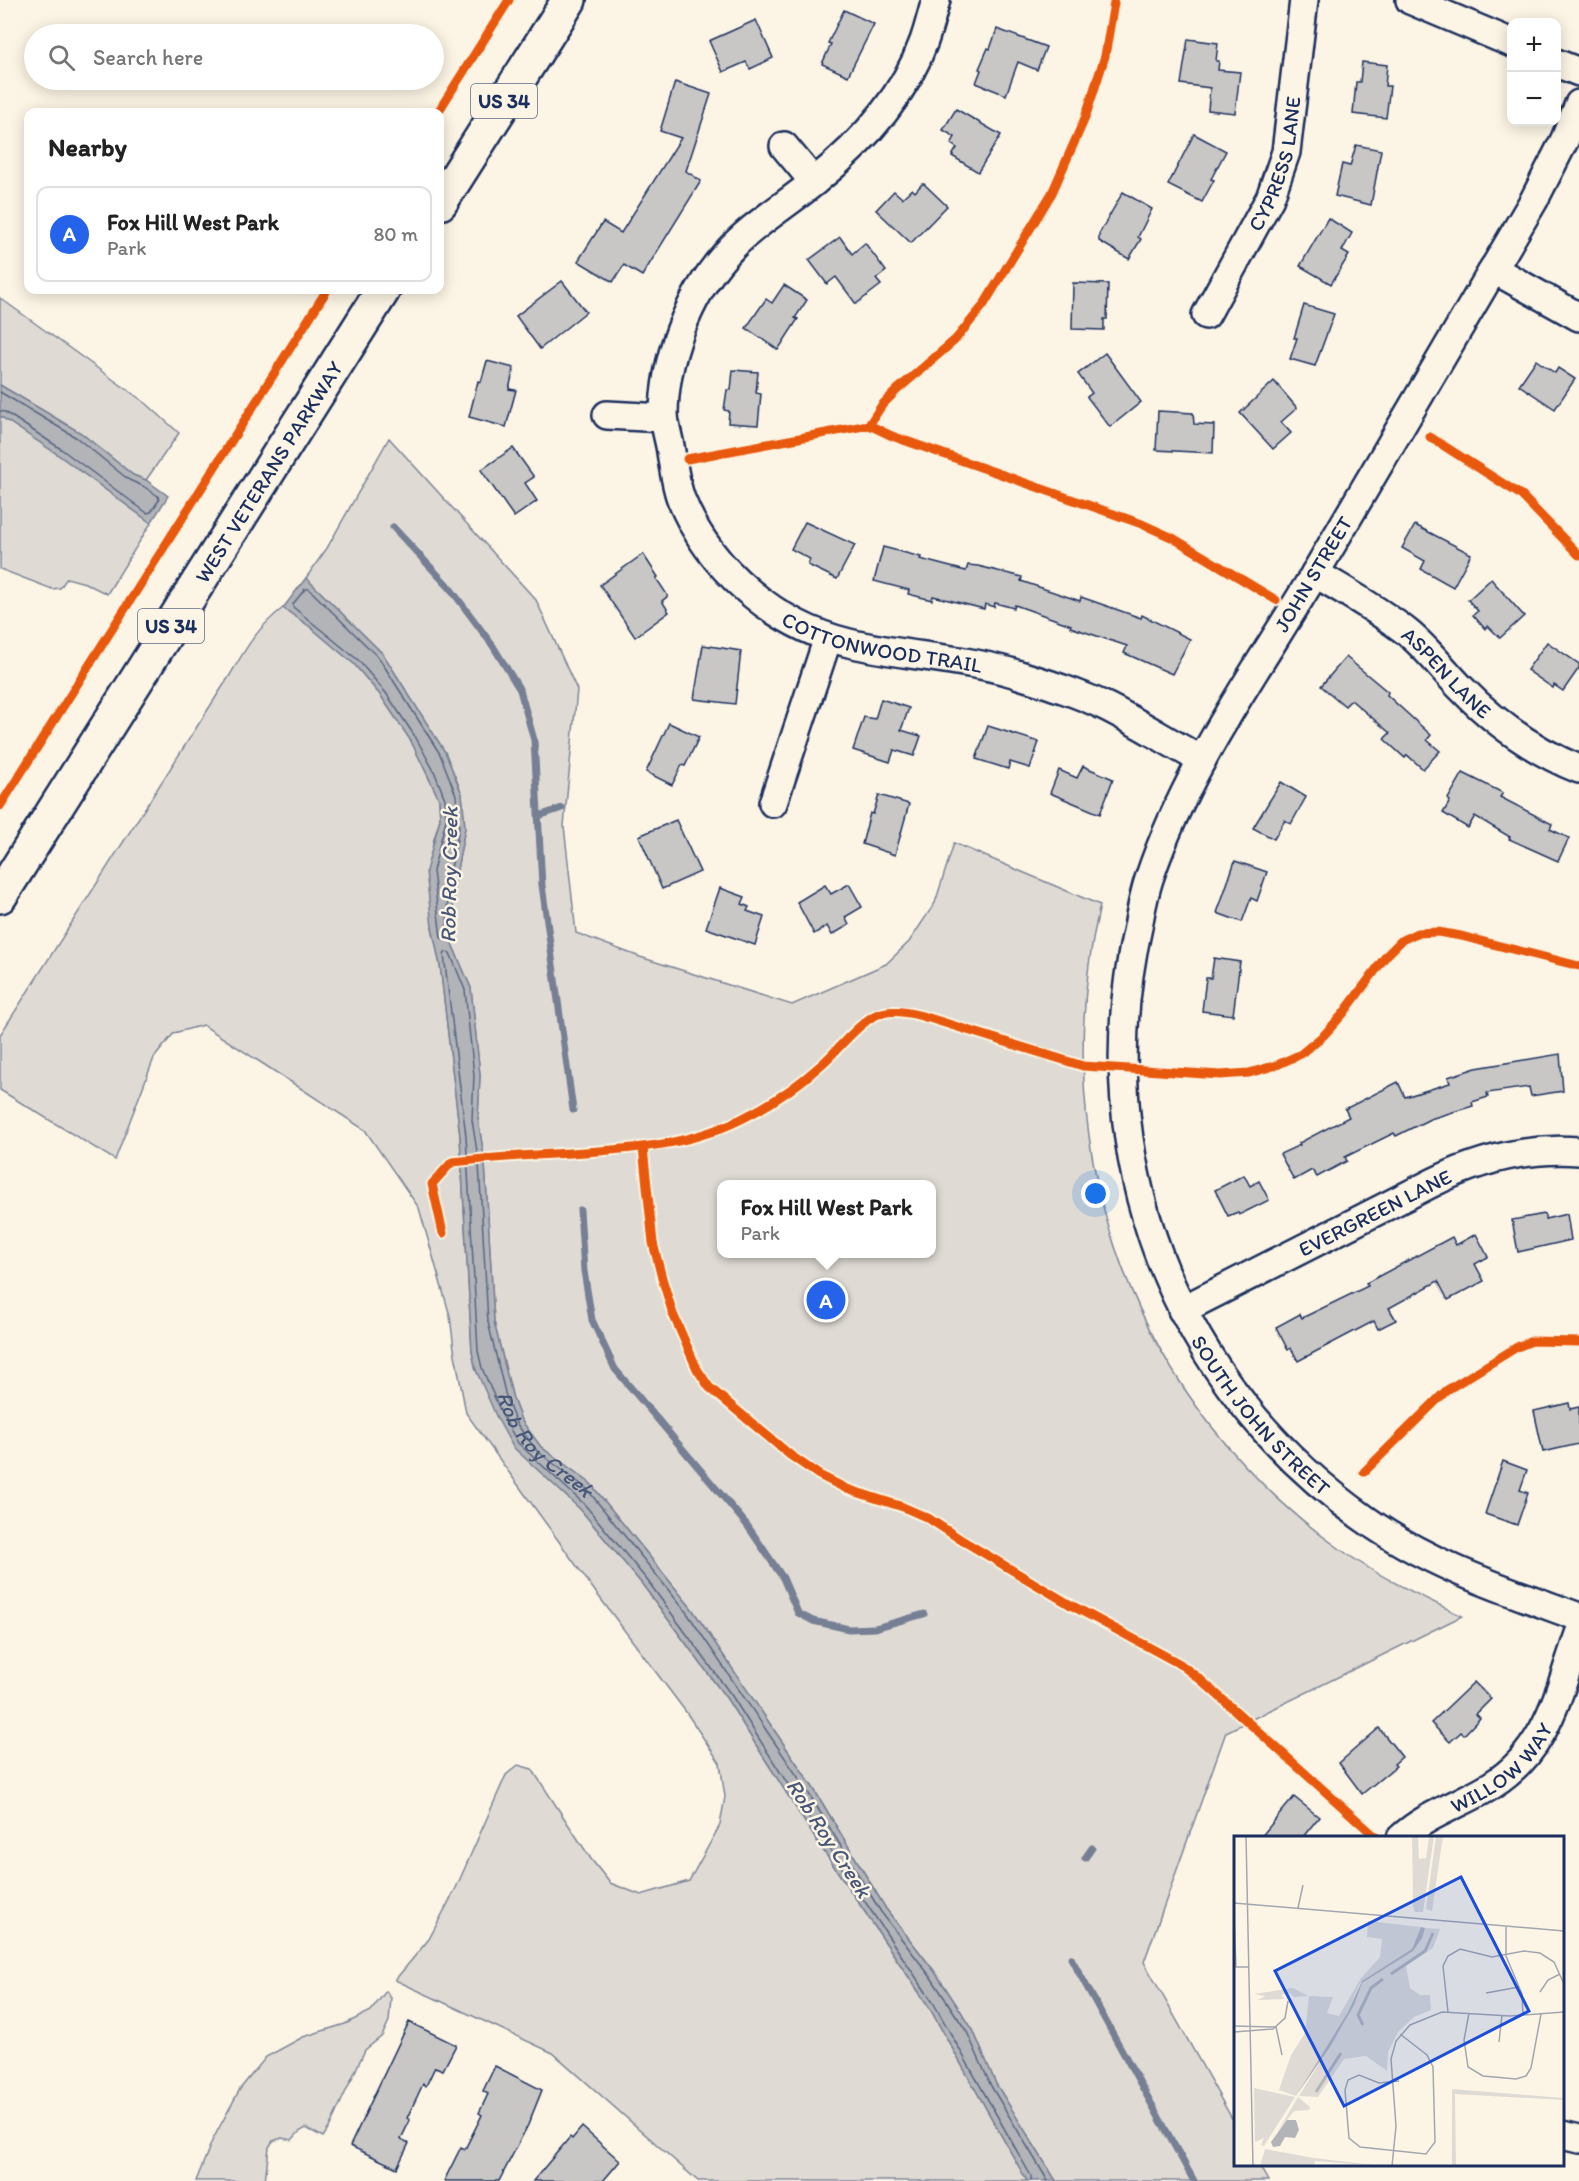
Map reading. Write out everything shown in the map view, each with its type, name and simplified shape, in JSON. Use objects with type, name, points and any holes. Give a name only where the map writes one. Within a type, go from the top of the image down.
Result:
[{"type":"main road","name":"US 34","points":[[444,196],[568,0]]},
{"type":"main road","name":"WEST VETERANS PARKWAY","points":[[0,896],[380,294]]},
{"type":"street","name":"COTTONWOOD TRAIL","points":[[936,0],[923,43],[894,99],[859,143],[725,254],[685,318],[673,355],[664,418],[680,498],[721,564],[750,592],[804,627],[828,638],[853,644],[1006,671],[1057,687],[1106,706],[1202,760]]},
{"type":"street","name":"CYPRESS LANE","points":[[1206,315],[1270,198],[1286,152],[1304,0]]},
{"type":"street","points":[[1410,0],[1507,42]]},
{"type":"street","points":[[1561,65],[1579,72]]},
{"type":"street","name":"JOHN STREET","points":[[1121,1069],[1124,1007],[1133,947],[1148,880],[1174,813],[1202,760],[1315,573],[1534,200],[1565,139],[1579,104]]},
{"type":"street","points":[[784,146],[814,182]]},
{"type":"street","points":[[1493,269],[1579,317]]},
{"type":"street","points":[[607,415],[664,418]]},
{"type":"street","name":"ASPEN LANE","points":[[1315,573],[1374,609],[1410,635],[1467,695],[1507,729],[1533,747],[1579,769]]},
{"type":"street","points":[[773,803],[828,638]]},
{"type":"street","name":"SOUTH JOHN STREET","points":[[1121,1069],[1127,1129],[1137,1180],[1165,1272],[1201,1345],[1223,1380],[1246,1410],[1272,1438],[1338,1499],[1367,1521],[1448,1565],[1579,1617]]},
{"type":"street","name":"EVERGREEN LANE","points":[[1182,1310],[1466,1168],[1503,1156],[1535,1150],[1579,1151]]},
{"type":"street","name":"WILLOW WAY","points":[[1403,1836],[1414,1825],[1429,1816],[1492,1784],[1522,1761],[1538,1741],[1551,1713],[1579,1634]]},
{"type":"street","points":[[1564,2135],[1579,2139]]},
{"type":"shaded area","points":[[0,298],[147,404],[179,433],[146,480],[133,475],[81,433],[0,385]]},
{"type":"shaded area","points":[[0,416],[57,454],[151,523],[107,594],[85,583],[67,578],[60,588],[52,589],[0,569]]},
{"type":"shaded area","points":[[389,438],[536,600],[577,690],[564,826],[576,933],[640,957],[792,1005],[886,964],[909,942],[935,903],[954,843],[1100,905],[1085,998],[1084,1091],[1097,1181],[1123,1268],[1161,1350],[1211,1426],[1273,1494],[1347,1554],[1375,1572],[1462,1616],[1226,1732],[1144,1962],[1234,2122],[1234,2166],[1260,2166],[1268,2181],[1056,2181],[996,2084],[973,2030],[935,1972],[886,1909],[812,1786],[692,1609],[590,1483],[541,1447],[521,1420],[513,1399],[494,1322],[485,1163],[478,1119],[480,1075],[471,988],[452,944],[454,885],[465,828],[462,794],[445,752],[383,654],[306,578],[327,548]]},
{"type":"shaded area","points":[[283,608],[309,626],[354,664],[381,696],[411,741],[439,799],[440,819],[433,842],[432,927],[440,965],[460,1136],[472,1352],[476,1370],[486,1390],[544,1475],[580,1509],[642,1584],[727,1699],[815,1838],[929,2007],[1027,2181],[698,2181],[553,2053],[395,1980],[429,1939],[456,1888],[506,1775],[518,1765],[532,1769],[591,1859],[610,1883],[641,1895],[689,1881],[720,1825],[725,1797],[720,1763],[686,1712],[466,1413],[450,1316],[419,1208],[365,1130],[203,1025],[174,1033],[154,1058],[115,1160],[0,1090],[0,1035],[247,647],[266,623]]},
{"type":"shaded area","points":[[386,1991],[391,1998],[389,2021],[382,2036],[365,2050],[323,2137],[306,2128],[292,2140],[282,2138],[273,2141],[269,2147],[265,2181],[196,2181],[212,2141],[240,2089],[266,2057],[303,2037],[345,2024],[371,2011]]},
{"type":"water","points":[[0,385],[81,433],[133,475],[146,480],[168,496],[151,523],[57,454],[0,416]]},
{"type":"water","name":"Rob Roy Creek","points":[[306,578],[383,654],[445,752],[462,794],[465,828],[454,885],[452,944],[471,988],[480,1075],[478,1119],[485,1163],[494,1322],[513,1399],[521,1420],[541,1447],[590,1483],[692,1609],[812,1786],[886,1909],[935,1972],[973,2030],[996,2084],[1056,2181],[1027,2181],[929,2007],[815,1838],[727,1699],[642,1584],[580,1509],[513,1447],[497,1418],[476,1370],[472,1352],[460,1136],[440,965],[432,927],[426,871],[440,819],[439,799],[411,741],[381,696],[354,664],[309,626],[283,608]]},
{"type":"building","points":[[844,10],[874,24],[848,76],[822,64],[831,44],[828,43]]},
{"type":"building","points":[[756,20],[773,58],[750,69],[746,62],[723,72],[709,41]]},
{"type":"building","points":[[997,29],[1046,47],[1037,70],[1018,62],[1006,95],[976,83],[981,70],[979,69],[988,48],[990,49]]},
{"type":"building","points":[[1188,39],[1218,43],[1216,61],[1219,61],[1218,70],[1240,72],[1235,113],[1208,110],[1210,88],[1181,84]]},
{"type":"building","points":[[1362,62],[1387,65],[1385,86],[1390,86],[1386,118],[1353,114],[1356,82],[1360,82]]},
{"type":"building","points":[[675,82],[711,94],[686,171],[701,181],[642,276],[624,265],[613,282],[578,261],[603,222],[621,233],[681,138],[660,131]]},
{"type":"building","points":[[956,109],[1001,135],[978,172],[952,156],[957,148],[951,144],[955,137],[943,130]]},
{"type":"building","points":[[1194,134],[1226,151],[1202,202],[1168,185]]},
{"type":"building","points":[[1356,145],[1381,150],[1371,205],[1335,196],[1342,164],[1350,166]]},
{"type":"building","points":[[922,184],[947,206],[911,243],[876,210],[894,191],[902,198],[912,189],[915,192]]},
{"type":"building","points":[[1123,192],[1152,209],[1138,237],[1141,239],[1129,259],[1099,241],[1099,234]]},
{"type":"building","points":[[1328,218],[1352,233],[1342,251],[1349,255],[1331,284],[1300,266]]},
{"type":"building","points":[[840,237],[852,254],[865,243],[886,271],[876,279],[881,285],[856,304],[836,277],[827,284],[809,260]]},
{"type":"building","points":[[562,281],[586,312],[540,349],[516,316]]},
{"type":"building","points":[[1073,283],[1108,284],[1107,319],[1104,319],[1104,330],[1072,329]]},
{"type":"building","points":[[784,285],[807,300],[778,350],[746,328],[766,299],[772,303]]},
{"type":"building","points":[[1304,305],[1334,314],[1315,366],[1290,359]]},
{"type":"building","points":[[1105,353],[1141,402],[1110,427],[1087,397],[1092,393],[1078,374]]},
{"type":"building","points":[[1536,360],[1555,373],[1558,368],[1575,379],[1555,409],[1519,385]]},
{"type":"building","points":[[487,361],[514,368],[509,389],[516,390],[506,427],[469,417],[478,381],[481,382]]},
{"type":"building","points":[[733,370],[758,372],[756,393],[761,394],[758,425],[728,423],[729,411],[724,410],[727,390],[731,390]]},
{"type":"building","points":[[1274,381],[1297,408],[1281,422],[1291,433],[1273,449],[1240,413]]},
{"type":"building","points":[[1158,411],[1193,413],[1194,424],[1214,425],[1213,453],[1156,450]]},
{"type":"building","points":[[513,448],[534,477],[525,483],[537,501],[514,517],[481,470]]},
{"type":"building","points":[[805,522],[855,545],[837,579],[808,565],[810,559],[791,549]]},
{"type":"building","points":[[1415,525],[1471,554],[1453,587],[1421,569],[1425,561],[1402,548]]},
{"type":"building","points":[[883,547],[966,571],[968,565],[978,566],[1022,577],[1021,581],[1080,601],[1081,597],[1141,618],[1142,615],[1190,639],[1172,674],[1124,653],[1127,646],[1015,605],[1014,608],[995,603],[994,607],[985,604],[984,609],[933,596],[932,600],[908,594],[909,590],[874,581]]},
{"type":"building","points":[[643,554],[668,596],[662,601],[669,612],[635,637],[600,585]]},
{"type":"building","points":[[1491,579],[1524,616],[1500,638],[1488,626],[1485,629],[1473,615],[1478,611],[1468,600]]},
{"type":"building","points":[[1547,642],[1579,664],[1579,668],[1563,691],[1554,685],[1553,688],[1527,670]]},
{"type":"building","points":[[703,645],[741,651],[735,704],[694,699]]},
{"type":"building","points":[[1346,657],[1388,692],[1387,695],[1431,735],[1427,740],[1440,751],[1423,769],[1407,755],[1405,758],[1384,739],[1390,733],[1351,700],[1345,706],[1321,686]]},
{"type":"building","points":[[881,699],[909,708],[901,730],[921,736],[914,756],[894,750],[890,762],[853,750],[864,717],[875,719]]},
{"type":"building","points":[[669,723],[699,737],[685,766],[682,765],[672,785],[646,772]]},
{"type":"building","points":[[988,726],[1039,742],[1030,768],[1010,762],[1008,769],[976,759]]},
{"type":"building","points":[[1083,766],[1113,779],[1100,814],[1050,793],[1059,770],[1077,778]]},
{"type":"building","points":[[1463,773],[1503,793],[1500,797],[1552,824],[1550,829],[1569,838],[1558,861],[1509,839],[1510,837],[1475,816],[1468,828],[1443,813]]},
{"type":"building","points":[[1281,782],[1306,797],[1291,824],[1285,820],[1274,839],[1253,828]]},
{"type":"building","points":[[879,795],[909,804],[895,855],[862,844],[870,813],[873,814]]},
{"type":"building","points":[[676,820],[700,872],[662,889],[639,836]]},
{"type":"building","points":[[1235,861],[1267,872],[1257,901],[1251,898],[1242,922],[1217,913]]},
{"type":"building","points":[[849,884],[862,907],[845,917],[849,925],[832,935],[827,926],[814,934],[797,902],[825,885],[831,894]]},
{"type":"building","points":[[720,888],[745,897],[742,904],[749,907],[747,911],[764,917],[755,945],[706,928]]},
{"type":"building","points":[[1214,958],[1240,962],[1233,1015],[1202,1011],[1206,978],[1211,978]]},
{"type":"building","points":[[1560,1054],[1563,1091],[1531,1096],[1529,1087],[1487,1093],[1488,1097],[1472,1102],[1473,1106],[1430,1119],[1396,1136],[1394,1133],[1345,1157],[1347,1161],[1317,1177],[1312,1170],[1294,1180],[1280,1154],[1349,1117],[1345,1109],[1398,1082],[1405,1097],[1450,1083],[1448,1077],[1476,1068]]},
{"type":"building","points":[[1244,1175],[1250,1186],[1259,1181],[1269,1200],[1239,1215],[1238,1212],[1228,1216],[1215,1190]]},
{"type":"building","points":[[1545,1214],[1545,1219],[1567,1214],[1571,1240],[1518,1252],[1512,1220]]},
{"type":"building","points":[[1476,1234],[1488,1257],[1475,1264],[1484,1281],[1448,1300],[1438,1281],[1389,1308],[1396,1320],[1378,1329],[1374,1321],[1298,1361],[1291,1348],[1288,1350],[1276,1327],[1300,1314],[1302,1318],[1368,1286],[1366,1283],[1452,1237],[1456,1245]]},
{"type":"building","points":[[1569,1403],[1570,1409],[1579,1407],[1579,1444],[1543,1452],[1534,1411]]},
{"type":"building","points":[[1503,1461],[1527,1470],[1520,1490],[1528,1493],[1517,1525],[1485,1514]]},
{"type":"building","points":[[1474,1682],[1491,1699],[1476,1714],[1480,1718],[1464,1735],[1461,1732],[1450,1742],[1431,1723]]},
{"type":"building","points":[[1379,1728],[1402,1757],[1394,1764],[1396,1766],[1362,1794],[1339,1763]]},
{"type":"building","points":[[1294,1797],[1319,1817],[1304,1836],[1262,1836]]},
{"type":"building","points":[[409,2022],[456,2045],[443,2070],[435,2067],[426,2086],[423,2084],[407,2118],[410,2120],[401,2139],[409,2143],[397,2168],[350,2146]]},
{"type":"building","points":[[495,2066],[542,2090],[528,2125],[499,2181],[444,2181],[461,2147],[465,2149],[482,2115],[479,2113],[488,2094],[483,2091]]},
{"type":"building","points":[[582,2127],[620,2161],[603,2181],[533,2181],[570,2137],[572,2139]]},
{"type":"waterway","points":[[393,527],[450,588],[493,646],[520,690],[534,740],[542,885],[573,1110]]},
{"type":"waterway","points":[[539,816],[562,808]]},
{"type":"waterway","points":[[580,1210],[584,1271],[592,1320],[615,1369],[747,1525],[783,1578],[798,1613],[813,1621],[849,1629],[875,1628],[924,1614]]},
{"type":"waterway","points":[[1085,1858],[1092,1848]]},
{"type":"waterway","points":[[1071,1958],[1194,2181]]},
{"type":"cycle path","points":[[441,108],[509,0]]},
{"type":"cycle path","points":[[869,425],[882,405],[955,340],[983,306],[1052,193],[1085,118],[1105,56],[1114,3]]},
{"type":"cycle path","points":[[0,806],[324,294]]},
{"type":"cycle path","points":[[687,459],[869,425],[892,436],[1142,524],[1173,538],[1276,600]]},
{"type":"cycle path","points":[[1430,437],[1521,495],[1579,555]]},
{"type":"cycle path","points":[[443,1233],[432,1184],[452,1162],[641,1147],[707,1133],[751,1114],[797,1085],[865,1022],[886,1012],[922,1016],[1083,1066],[1220,1075],[1249,1073],[1277,1065],[1301,1054],[1324,1035],[1343,1014],[1386,956],[1402,940],[1417,933],[1438,932],[1461,936],[1579,966]]},
{"type":"cycle path","points":[[643,1148],[653,1243],[662,1278],[673,1314],[697,1369],[709,1387],[790,1455],[819,1475],[847,1489],[903,1507],[928,1518],[1069,1604],[1180,1664],[1201,1680],[1375,1836]]},
{"type":"cycle path","points":[[1364,1472],[1447,1390],[1517,1347],[1532,1341],[1579,1342]]},
{"type":"place","name":"Fox Hill West Park","points":[[826,1300]]}]
